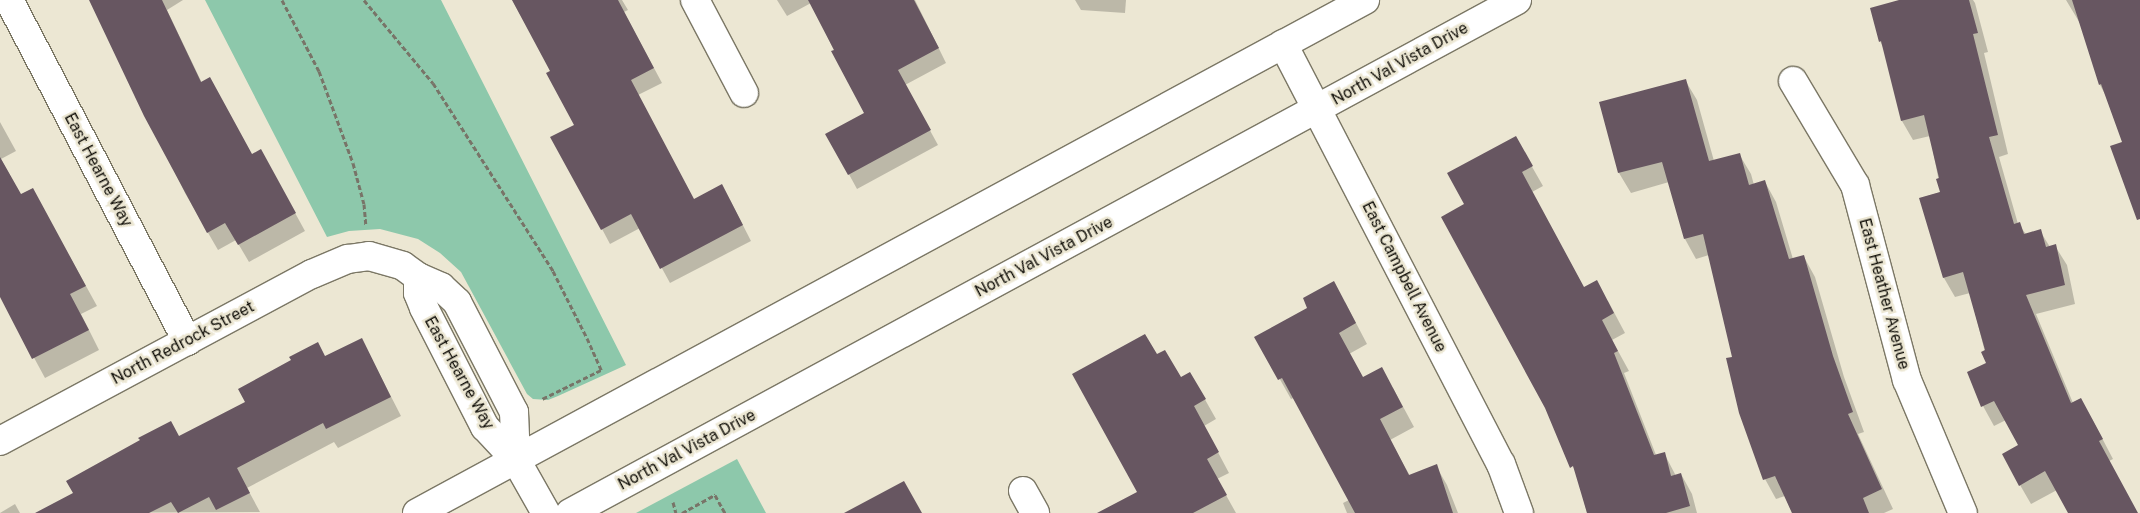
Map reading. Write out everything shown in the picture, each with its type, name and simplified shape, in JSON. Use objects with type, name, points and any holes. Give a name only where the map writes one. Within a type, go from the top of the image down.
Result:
[{"type":"street","name":"East Hearne Way","points":[[9,0],[187,341]]},
{"type":"street","points":[[696,0],[744,93]]},
{"type":"street","points":[[417,513],[1365,0]]},
{"type":"street","name":"North Val Vista Drive","points":[[570,513],[1517,0]]},
{"type":"street","name":"East Campbell Avenue","points":[[1283,44],[1501,464],[1519,513]]},
{"type":"street","name":"East Heather Avenue","points":[[1793,81],[1855,184],[1907,380],[1963,513]]},
{"type":"street","name":"East Hearne Way","points":[[369,256],[403,266],[418,277],[418,293],[424,308],[485,427],[516,460],[546,513]]},
{"type":"street","name":"North Redrock Street","points":[[0,441],[330,266],[348,259],[369,256]]},
{"type":"path","points":[[282,0],[319,71],[353,163],[364,204],[369,256]]},
{"type":"path","points":[[364,0],[433,84],[553,271],[587,338],[601,370],[542,399]]},
{"type":"path","points":[[682,513],[715,495],[725,513]]},
{"type":"path","points":[[673,502],[676,513]]},
{"type":"green space","points":[[205,0],[441,0],[626,365],[548,400],[533,399],[527,394],[461,272],[440,253],[418,239],[380,229],[349,231],[327,237]]},
{"type":"green space","points":[[737,459],[766,513],[636,513]]},
{"type":"building","points":[[89,0],[162,0],[201,82],[210,77],[252,154],[261,149],[296,213],[238,245],[225,223],[207,233],[144,116]]},
{"type":"building","points":[[512,0],[618,0],[654,68],[631,80],[694,199],[722,184],[743,225],[660,269],[631,214],[601,230],[550,137],[574,125],[546,73],[550,71]]},
{"type":"building","points":[[808,0],[914,0],[939,48],[898,70],[931,130],[848,175],[825,134],[864,113],[831,51],[834,50]]},
{"type":"building","points":[[1899,0],[1969,0],[1978,33],[1973,34],[1998,135],[1989,137],[2014,224],[2020,222],[2024,234],[2041,229],[2046,247],[2056,244],[2065,285],[2026,295],[2071,403],[2081,398],[2103,439],[2099,441],[2138,513],[2068,513],[2045,471],[2019,486],[2002,454],[2018,445],[1994,401],[1981,407],[1967,372],[1986,363],[1981,352],[1985,350],[1963,272],[1943,278],[1919,198],[1940,192],[1936,179],[1939,178],[1924,115],[1901,121],[1881,41],[1879,42],[1870,8]]},
{"type":"building","points":[[2072,0],[2140,0],[2140,219],[2137,220],[2110,146],[2122,142],[2101,84],[2099,85]]},
{"type":"building","points":[[1686,79],[1709,161],[1740,153],[1749,185],[1765,180],[1789,259],[1804,255],[1833,356],[1853,412],[1848,414],[1882,489],[1863,498],[1869,513],[1792,513],[1775,476],[1763,480],[1739,413],[1726,358],[1732,357],[1703,234],[1684,239],[1662,162],[1618,173],[1599,102]]},
{"type":"building","points":[[1516,136],[1533,166],[1522,172],[1584,287],[1597,280],[1614,313],[1602,320],[1618,351],[1614,353],[1654,455],[1665,452],[1671,476],[1681,473],[1690,506],[1666,513],[1587,513],[1573,466],[1570,468],[1545,408],[1441,217],[1464,204],[1447,173]]},
{"type":"building","points":[[0,157],[21,194],[33,188],[86,286],[70,294],[89,330],[32,359],[0,297]]},
{"type":"building","points":[[1334,281],[1356,323],[1339,333],[1363,377],[1382,367],[1403,407],[1380,419],[1409,475],[1437,464],[1453,513],[1355,513],[1282,378],[1278,380],[1254,337],[1307,308],[1303,298]]},
{"type":"building","points":[[1145,334],[1157,354],[1165,350],[1181,377],[1190,372],[1206,399],[1194,406],[1219,452],[1207,459],[1227,495],[1193,513],[1097,513],[1137,492],[1072,374]]},
{"type":"building","points":[[362,338],[391,397],[326,429],[323,423],[237,468],[250,493],[216,510],[209,497],[178,513],[171,502],[149,513],[35,513],[73,493],[66,481],[140,440],[138,438],[171,421],[179,436],[245,402],[238,389],[291,360],[289,357],[318,342],[325,356]]},
{"type":"building","points":[[904,481],[922,513],[844,513]]}]
